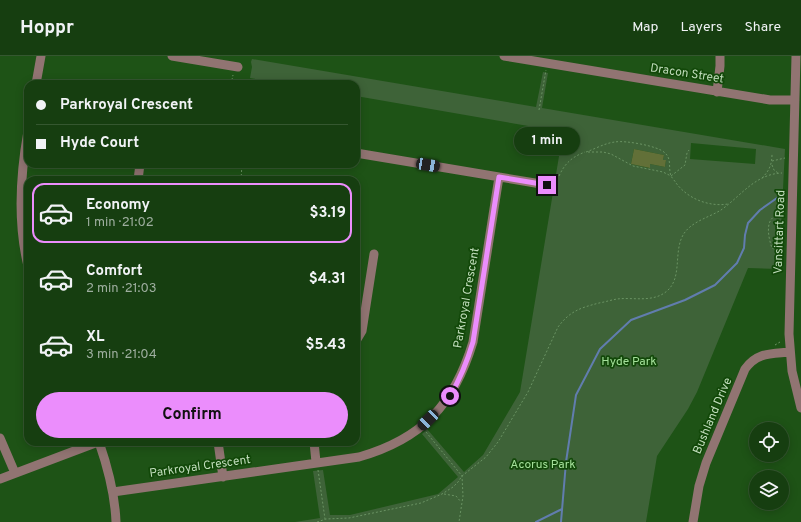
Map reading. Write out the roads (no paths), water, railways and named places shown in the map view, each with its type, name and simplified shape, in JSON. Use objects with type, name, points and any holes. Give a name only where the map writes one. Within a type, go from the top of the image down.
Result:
[{"type":"street","points":[[37,80],[41,56]]},
{"type":"street","points":[[173,56],[236,67]]},
{"type":"street","name":"Dracon Street","points":[[504,56],[717,92],[770,100],[795,100]]},
{"type":"street","points":[[717,92],[720,56]]},
{"type":"street","name":"Vansittart Road","points":[[796,56],[789,334],[792,372],[801,408]]},
{"type":"street","points":[[360,154],[547,185]]},
{"type":"street","points":[[24,164],[20,189],[20,211],[24,246]]},
{"type":"street","name":"Parkroyal Crescent","points":[[112,492],[359,457],[378,451],[410,435],[422,427],[450,396],[459,380],[469,355],[473,342],[499,177]]},
{"type":"street","points":[[360,334],[362,331],[374,254]]},
{"type":"street","name":"Bushland Drive","points":[[693,522],[699,486],[706,463],[745,369],[750,362],[756,358],[767,354],[790,352]]},
{"type":"street","points":[[0,438],[15,473]]},
{"type":"street","points":[[0,479],[87,446]]},
{"type":"street","points":[[100,446],[106,462],[116,522]]},
{"type":"street","points":[[219,446],[223,477]]},
{"type":"street","points":[[314,446],[316,462]]},
{"type":"waterway","points":[[561,522],[566,462],[576,395],[600,349],[631,320],[685,300],[715,285],[737,263],[744,248],[748,223],[760,210],[777,198]]},
{"type":"waterway","points":[[536,522],[562,509]]},
{"type":"park label","name":"Hyde Park","points":[[629,362]]},
{"type":"park label","name":"Acorus Park","points":[[543,465]]}]
